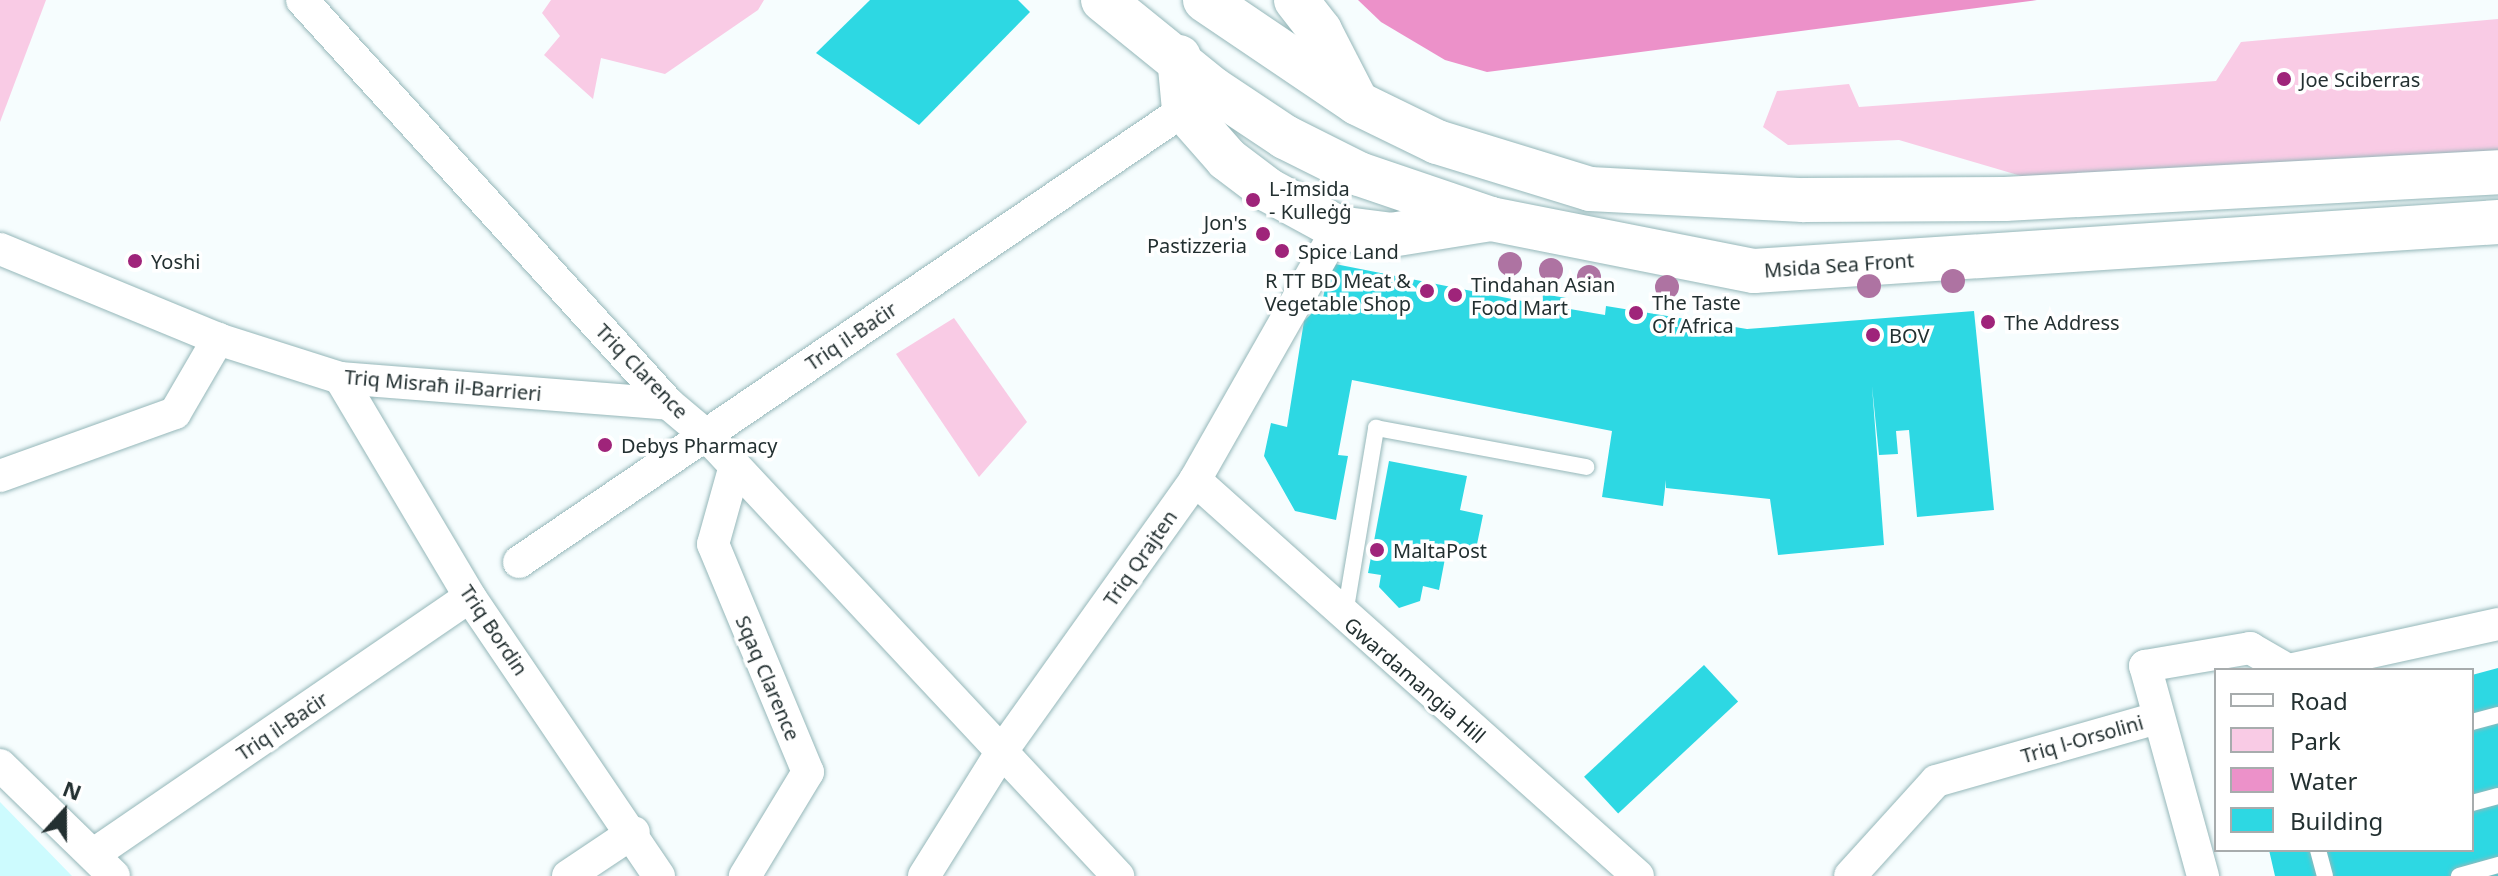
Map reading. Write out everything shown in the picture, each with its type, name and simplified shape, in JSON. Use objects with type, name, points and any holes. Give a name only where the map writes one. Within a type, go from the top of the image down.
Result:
[{"type":"highway","name":"Msida Sea Front","points":[[1103,0],[1179,57],[1213,89],[1285,137],[1359,174],[1491,219],[1754,271],[2498,222]]},
{"type":"highway","points":[[1205,0],[1357,103],[1437,142],[1590,189],[1803,200],[2005,199],[2498,172]]},
{"type":"highway","points":[[1296,0],[1320,31],[1357,103]]},
{"type":"highway","points":[[1179,57],[1184,110],[1227,159],[1268,190],[1338,228],[1391,235],[1491,219]]},
{"type":"street","name":"Triq Clarence","points":[[302,0],[669,404],[706,435],[734,469],[1118,876]]},
{"type":"street","name":"Triq il-Baċir","points":[[519,562],[1184,110]]},
{"type":"street","name":"Triq Qrajten","points":[[924,876],[1002,751],[1195,480],[1338,228]]},
{"type":"street","name":"Triq Misraħ il-Barrieri","points":[[0,249],[218,339],[340,378],[669,404]]},
{"type":"street","points":[[0,476],[175,413],[218,339]]},
{"type":"street","name":"Triq Bordin","points":[[340,378],[470,597],[634,832],[659,876]]},
{"type":"street","name":"Sqaq Clarence","points":[[734,469],[713,544],[808,772],[745,876]]},
{"type":"street","name":"Gwardamangia Hill","points":[[1195,480],[1345,618],[1638,876]]},
{"type":"street","name":"Triq il-Baċir","points":[[104,865],[470,597]]},
{"type":"street","name":"Triq l-Orsolini","points":[[2297,668],[2498,624]]},
{"type":"street","name":"Triq l-Orsolini","points":[[1850,876],[1936,781],[2157,718],[2145,666],[2250,648],[2285,668]]},
{"type":"street","points":[[2157,718],[2203,876]]},
{"type":"street","points":[[0,765],[104,865]]},
{"type":"street","points":[[568,876],[634,832]]},
{"type":"lane","points":[[1345,618],[1376,428],[1586,467]]},
{"type":"lane","points":[[2474,721],[2498,715]]},
{"type":"lane","points":[[2474,802],[2498,796]]},
{"type":"lane","points":[[2319,852],[2325,876]]},
{"type":"lane","points":[[2459,876],[2498,865]]},
{"type":"shaded area","points":[[0,802],[72,876],[0,876]]},
{"type":"green space","points":[[0,0],[46,0],[0,122]]},
{"type":"green space","points":[[551,0],[764,0],[758,10],[665,74],[601,58],[593,99],[544,55],[560,36],[542,13]]},
{"type":"green space","points":[[2498,19],[2498,162],[2038,181],[1899,140],[1788,145],[1763,127],[1777,91],[1849,84],[1859,107],[2216,81],[2241,42]]},
{"type":"green space","points":[[954,318],[1027,422],[979,477],[896,354]]},
{"type":"water","points":[[1358,0],[2037,0],[1487,72],[1445,60],[1381,22]]},
{"type":"building","points":[[870,0],[1018,0],[1030,12],[919,125],[816,53]]},
{"type":"building","points":[[1330,263],[1542,305],[1543,294],[1566,298],[1564,308],[1605,315],[1606,306],[1747,329],[1974,311],[1994,510],[1917,517],[1909,430],[1896,431],[1898,454],[1879,455],[1872,386],[1884,545],[1778,555],[1770,499],[1666,488],[1666,480],[1663,506],[1602,497],[1612,431],[1352,380],[1338,455],[1348,456],[1336,520],[1295,511],[1264,456],[1271,423],[1287,427],[1304,321],[1322,303]]},
{"type":"building","points":[[1389,461],[1467,476],[1460,510],[1483,515],[1475,554],[1447,548],[1439,590],[1423,586],[1420,601],[1399,608],[1379,587],[1381,575],[1368,573]]},
{"type":"building","points":[[1704,665],[1738,702],[1618,813],[1584,777]]},
{"type":"building","points":[[2498,668],[2498,876],[2275,876],[2269,852],[2474,852],[2474,674]]},
{"type":"place","name":"Joe Sciberras","points":[[2284,79]]},
{"type":"place","name":"L-Imsida - Kulleġġ","points":[[1253,200]]},
{"type":"place","name":"Jon's Pastizzeria","points":[[1263,234]]},
{"type":"place","name":"Spice Land","points":[[1282,251]]},
{"type":"place","name":"Yoshi","points":[[135,261]]},
{"type":"place","name":"R TT BD Meat & Vegetable Shop","points":[[1427,291]]},
{"type":"place","name":"Tindahan Asian Food Mart","points":[[1455,295]]},
{"type":"place","name":"The Taste Of Africa","points":[[1636,313]]},
{"type":"place","name":"The Address","points":[[1988,322]]},
{"type":"place","name":"BOV","points":[[1873,335]]},
{"type":"place","name":"Debys Pharmacy","points":[[605,445]]},
{"type":"place","name":"MaltaPost","points":[[1377,550]]}]
